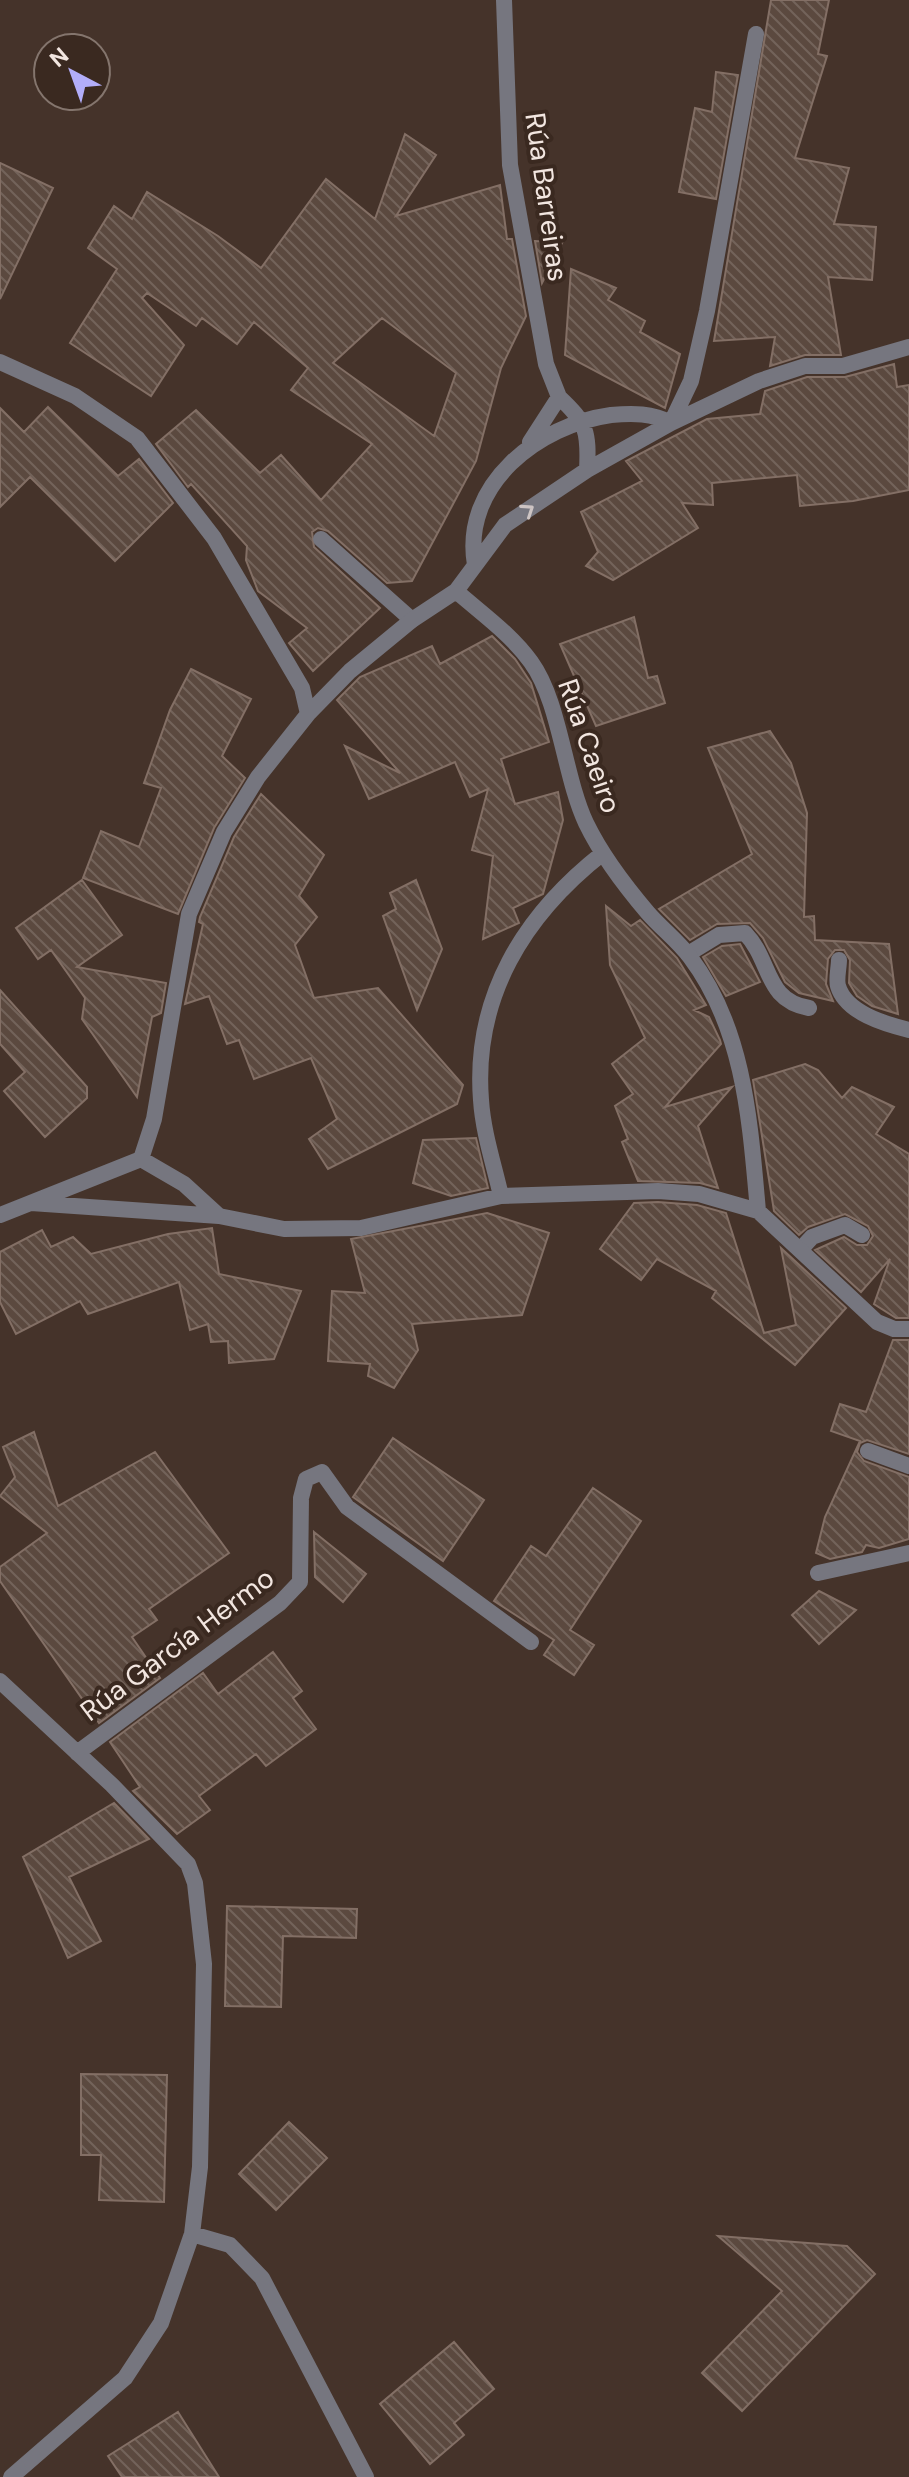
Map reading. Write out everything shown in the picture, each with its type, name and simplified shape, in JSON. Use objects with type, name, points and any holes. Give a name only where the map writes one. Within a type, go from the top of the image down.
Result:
[{"type":"street","name":"Rúa Barreiras","points":[[504,0],[510,165],[546,364],[559,397],[583,419]]},
{"type":"street","points":[[671,423],[691,381],[707,311],[756,34]]},
{"type":"street","points":[[141,1159],[154,1119],[170,1009],[189,914],[224,832],[258,777],[308,714],[350,671],[412,620],[456,591],[505,525],[587,470],[671,423],[759,381],[805,366],[843,366],[909,347]]},
{"type":"street","points":[[0,362],[75,396],[137,438],[214,538],[302,688],[308,714]]},
{"type":"street","points":[[475,565],[471,544],[483,503],[501,474],[528,445],[559,397]]},
{"type":"street","points":[[528,445],[583,419],[627,413],[656,415],[671,423]]},
{"type":"street","points":[[583,419],[588,448],[587,470]]},
{"type":"street","points":[[321,539],[412,620]]},
{"type":"street","name":"Rúa Caeiro","points":[[456,591],[495,624],[532,663],[543,687],[585,821],[603,853],[647,911],[688,954],[706,980],[730,1030],[748,1105],[758,1211]]},
{"type":"street","name":"Rúa Caeiro","points":[[501,1196],[481,1103],[484,1025],[491,1001],[535,921],[571,878],[603,853]]},
{"type":"street","points":[[688,954],[719,935],[745,933],[755,943],[778,993],[792,1005],[809,1008]]},
{"type":"street","points":[[839,960],[838,986],[851,1006],[880,1021],[909,1030]]},
{"type":"street","points":[[0,1215],[141,1159]]},
{"type":"street","points":[[141,1159],[184,1184],[219,1216]]},
{"type":"street","points":[[31,1203],[219,1216],[284,1229],[361,1228],[501,1196],[658,1191],[699,1194],[758,1211],[877,1322],[894,1329],[909,1329]]},
{"type":"street","points":[[801,1249],[812,1237],[845,1225],[862,1235]]},
{"type":"street","points":[[868,1451],[909,1466]]},
{"type":"street","name":"Rúa García Hermo","points":[[77,1753],[280,1603],[300,1582],[301,1498],[306,1479],[322,1472],[347,1507],[531,1642]]},
{"type":"street","points":[[818,1573],[909,1553]]},
{"type":"street","name":"Rúa García Hermo","points":[[0,1681],[188,1864],[195,1883],[204,1964],[200,2167],[192,2234],[161,2323],[125,2378],[11,2477]]},
{"type":"street","points":[[192,2234],[230,2245],[262,2278],[366,2477]]},
{"type":"building","points":[[771,0],[829,0],[818,54],[827,56],[795,158],[849,168],[834,224],[876,227],[872,280],[828,277],[841,355],[805,355],[770,366],[775,337],[714,341]]},
{"type":"building","points":[[716,72],[738,75],[716,199],[679,192],[695,108],[712,112]]},
{"type":"building","points":[[405,134],[436,155],[396,216],[500,185],[507,239],[512,239],[526,316],[501,368],[476,461],[412,581],[387,583],[328,531],[318,528],[312,532],[314,547],[380,608],[313,671],[289,643],[307,628],[258,591],[246,560],[247,546],[191,484],[188,487],[156,444],[196,410],[260,473],[281,455],[321,500],[372,444],[291,390],[308,368],[254,322],[237,344],[202,318],[196,326],[147,293],[142,298],[184,345],[151,396],[70,343],[117,269],[88,248],[114,206],[132,219],[147,192],[218,236],[261,268],[326,179],[375,219]],"holes":[[[382,318],[456,373],[434,436],[333,363]]]},
{"type":"building","points":[[0,163],[53,188],[0,299]]},
{"type":"building","points":[[535,241],[562,243],[542,283]]},
{"type":"building","points":[[571,269],[616,288],[608,300],[645,321],[640,332],[680,354],[665,408],[565,355]]},
{"type":"building","points":[[894,364],[897,387],[909,385],[909,490],[853,501],[800,506],[797,475],[712,483],[713,505],[682,503],[698,528],[613,580],[586,566],[598,552],[581,512],[642,481],[626,461],[707,419],[760,414],[765,391],[807,377],[845,377]]},
{"type":"building","points":[[48,407],[118,476],[139,459],[173,503],[115,561],[30,477],[0,507],[0,408],[24,432]]},
{"type":"building","points":[[634,617],[648,678],[657,676],[665,703],[596,726],[560,644]]},
{"type":"building","points":[[492,636],[515,659],[531,683],[549,742],[501,759],[515,804],[558,792],[563,820],[543,894],[513,908],[519,923],[483,939],[493,856],[472,850],[488,789],[470,797],[455,762],[369,799],[345,746],[400,773],[337,700],[360,677],[432,646],[440,664]]},
{"type":"building","points":[[191,669],[251,699],[222,756],[245,778],[214,828],[178,914],[83,878],[101,831],[139,847],[161,788],[144,783],[170,710]]},
{"type":"building","points":[[770,731],[791,763],[807,813],[804,917],[814,916],[815,940],[889,944],[898,1014],[872,1006],[857,996],[849,983],[850,960],[844,950],[835,950],[828,959],[826,984],[833,1001],[799,993],[785,982],[763,938],[750,923],[717,924],[690,940],[659,909],[752,854],[708,748]]},
{"type":"building","points":[[261,794],[324,855],[299,896],[317,917],[295,945],[314,998],[378,988],[463,1085],[457,1104],[328,1169],[309,1139],[337,1119],[311,1058],[254,1079],[239,1040],[227,1044],[209,996],[185,1004],[203,924],[199,922],[200,917],[234,837]]},
{"type":"building","points":[[82,880],[122,935],[77,967],[166,983],[161,1013],[152,1017],[137,1097],[82,1019],[85,998],[51,950],[38,959],[16,928]]},
{"type":"building","points":[[416,880],[442,949],[417,1010],[383,916],[396,909],[390,893]]},
{"type":"building","points":[[606,906],[631,926],[640,920],[677,958],[706,1005],[694,1010],[709,1017],[720,1040],[721,1044],[665,1107],[732,1087],[698,1126],[718,1188],[700,1183],[638,1181],[622,1142],[628,1139],[615,1106],[633,1094],[612,1064],[645,1038],[610,965]]},
{"type":"building","points":[[740,944],[760,982],[726,996],[703,957],[722,946]]},
{"type":"building","points":[[0,990],[87,1087],[87,1098],[45,1137],[4,1091],[25,1072],[0,1044]]},
{"type":"building","points":[[805,1064],[818,1070],[842,1098],[852,1087],[894,1107],[876,1134],[909,1154],[909,1318],[896,1318],[874,1304],[890,1259],[861,1292],[815,1250],[844,1237],[857,1245],[867,1245],[873,1236],[868,1226],[845,1214],[808,1227],[799,1235],[774,1211],[753,1080]]},
{"type":"building","points":[[476,1138],[488,1188],[451,1196],[413,1183],[423,1140]]},
{"type":"building","points":[[634,1203],[697,1205],[726,1213],[764,1333],[796,1325],[781,1248],[846,1308],[795,1365],[712,1298],[716,1291],[657,1259],[641,1280],[600,1249]]},
{"type":"building","points":[[487,1213],[549,1233],[522,1315],[412,1324],[418,1350],[394,1388],[368,1376],[370,1364],[328,1361],[332,1291],[365,1293],[351,1239]]},
{"type":"building","points":[[212,1228],[219,1274],[301,1291],[274,1359],[229,1363],[228,1341],[211,1342],[208,1324],[190,1330],[179,1282],[88,1314],[80,1301],[16,1334],[0,1302],[0,1252],[42,1230],[51,1247],[73,1237],[91,1254],[168,1234]]},
{"type":"building","points":[[893,1340],[909,1340],[909,1454],[867,1440],[860,1443],[857,1452],[864,1461],[909,1477],[909,1539],[879,1548],[866,1545],[862,1552],[830,1559],[816,1553],[825,1517],[860,1441],[831,1431],[840,1404],[866,1412]]},
{"type":"building","points":[[34,1432],[58,1506],[155,1452],[229,1553],[149,1609],[157,1620],[132,1637],[160,1678],[99,1723],[0,1581],[0,1567],[47,1533],[0,1496],[15,1477],[3,1447]]},
{"type":"building","points":[[393,1438],[484,1500],[443,1561],[353,1497]]},
{"type":"building","points":[[593,1488],[641,1521],[570,1630],[594,1645],[574,1675],[544,1655],[554,1640],[494,1601],[531,1546],[546,1556]]},
{"type":"building","points":[[314,1532],[366,1574],[343,1602],[315,1577]]},
{"type":"building","points":[[819,1591],[856,1610],[819,1644],[792,1615]]},
{"type":"building","points":[[273,1652],[302,1691],[293,1698],[316,1729],[266,1766],[256,1754],[199,1796],[210,1810],[177,1834],[133,1791],[140,1787],[110,1742],[203,1673],[218,1694]]},
{"type":"building","points":[[114,1803],[149,1839],[69,1877],[101,1941],[68,1958],[23,1857]]},
{"type":"building","points":[[227,1906],[357,1909],[356,1938],[283,1936],[281,2007],[225,2006]]},
{"type":"building","points":[[81,2074],[167,2075],[164,2202],[99,2200],[101,2155],[81,2155]]},
{"type":"building","points":[[289,2122],[327,2158],[276,2210],[239,2174]]},
{"type":"building","points":[[718,2236],[847,2246],[875,2274],[742,2411],[702,2373],[782,2291]]},
{"type":"building","points":[[454,2342],[494,2389],[454,2423],[464,2435],[430,2464],[380,2404]]},
{"type":"building","points":[[178,2412],[219,2477],[122,2477],[108,2456]]}]
